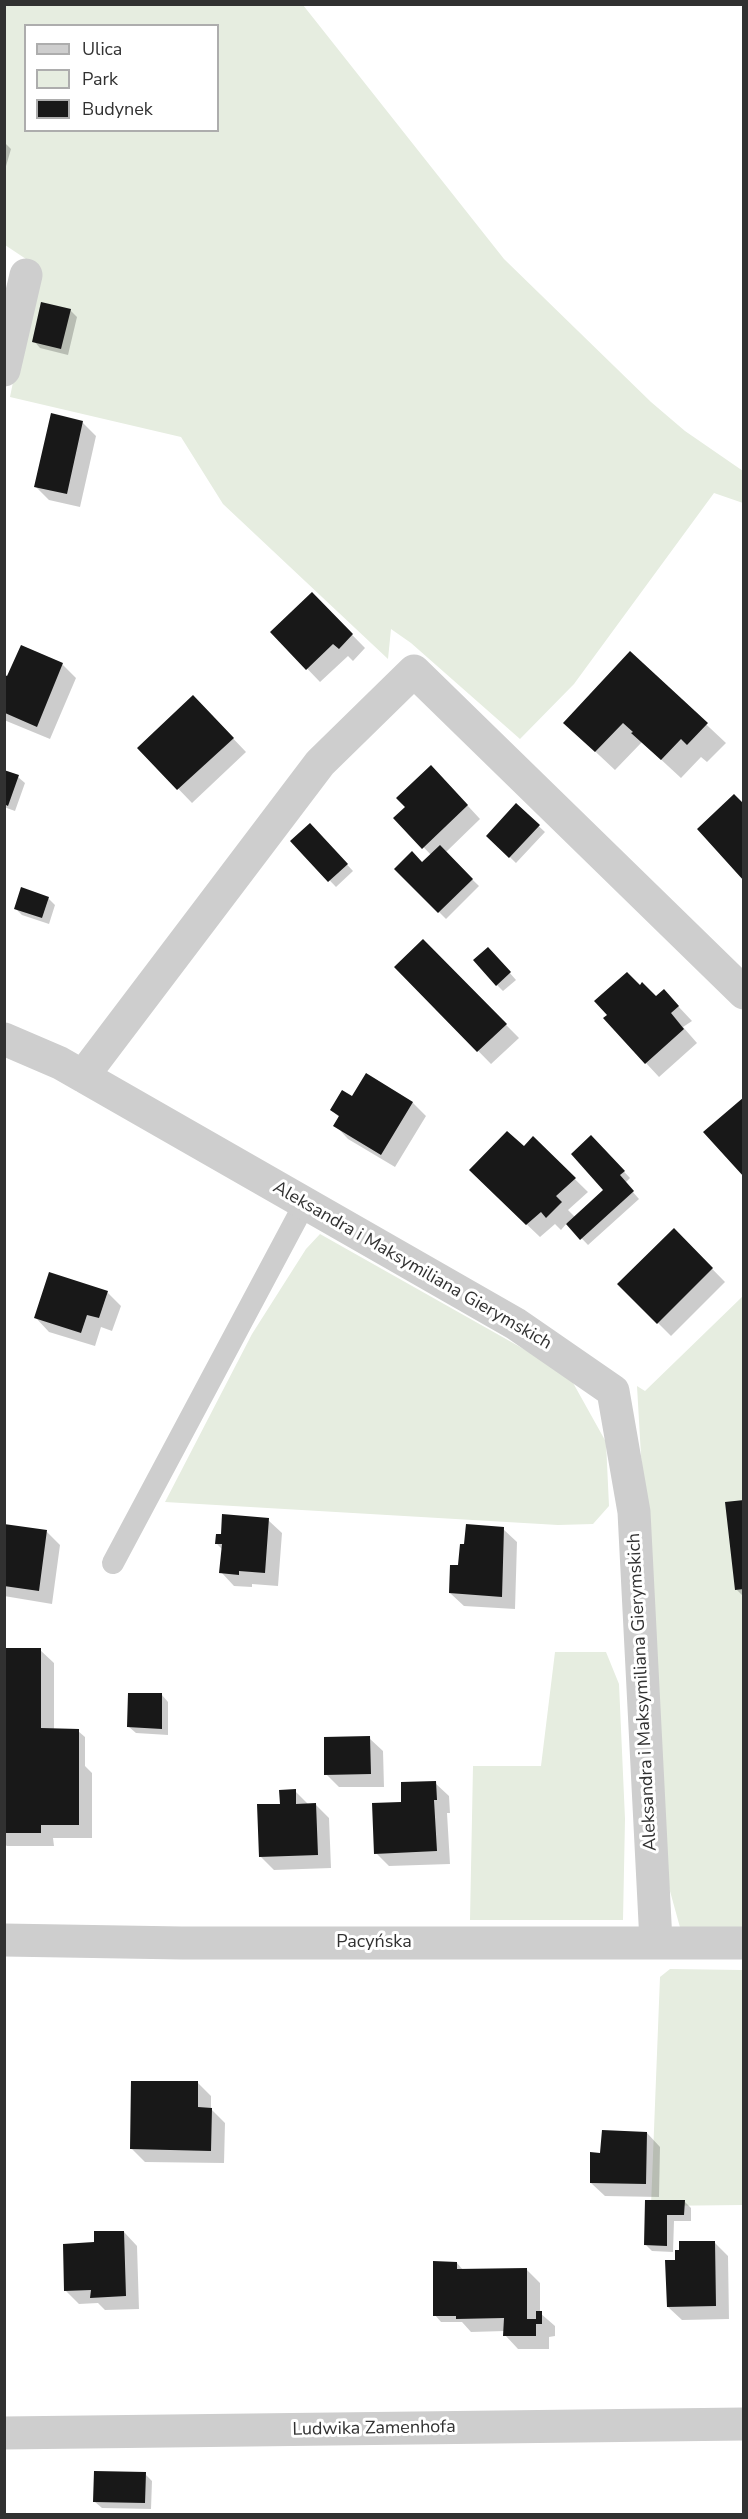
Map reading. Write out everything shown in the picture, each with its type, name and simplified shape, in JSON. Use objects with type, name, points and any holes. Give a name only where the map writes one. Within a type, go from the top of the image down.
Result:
[{"type":"street","points":[[4,370],[26,275]]},
{"type":"street","points":[[83,1076],[320,763],[414,671],[744,993]]},
{"type":"street","name":"Aleksandra i Maksymiliana Gierymskich","points":[[4,1039],[60,1063],[516,1324],[613,1391],[634,1512],[656,1942]]},
{"type":"street","name":"Pacyńska","points":[[4,1940],[182,1943],[744,1943]]},
{"type":"street","name":"Ludwika Zamenhofa","points":[[4,2433],[744,2424]]},
{"type":"lane","points":[[113,1563],[305,1203]]},
{"type":"green space","points":[[4,5],[303,5],[504,259],[651,402],[685,431],[743,471],[743,503],[714,493],[574,684],[520,739],[411,643],[391,629],[388,659],[223,504],[181,437],[10,397],[31,293],[29,261],[5,245]]},
{"type":"green space","points":[[320,1234],[552,1365],[572,1381],[606,1442],[609,1506],[593,1524],[558,1525],[165,1502],[252,1334],[306,1249]]},
{"type":"green space","points":[[743,1296],[743,1930],[681,1931],[665,1873],[637,1386],[645,1391]]},
{"type":"green space","points":[[555,1652],[606,1652],[619,1684],[625,1819],[623,1920],[470,1920],[473,1766],[541,1766]]},
{"type":"green space","points":[[670,1969],[743,1970],[743,2205],[651,2206],[660,1977]]},
{"type":"building","points":[[41,302],[71,309],[61,349],[32,342]]},
{"type":"building","points":[[51,413],[83,421],[67,494],[34,487]]},
{"type":"building","points":[[312,592],[353,634],[339,649],[333,644],[306,670],[270,632]]},
{"type":"building","points":[[21,645],[63,663],[37,727],[5,713],[5,675],[7,676]]},
{"type":"building","points":[[630,651],[708,723],[687,745],[681,739],[661,760],[623,723],[595,752],[563,723]]},
{"type":"building","points":[[193,695],[234,738],[177,790],[137,748]]},
{"type":"building","points":[[431,765],[468,805],[422,849],[393,818],[405,807],[396,798]]},
{"type":"building","points":[[4,770],[19,775],[8,806],[4,804]]},
{"type":"building","points":[[734,794],[744,804],[744,881],[697,829]]},
{"type":"building","points":[[516,803],[540,825],[509,858],[486,836]]},
{"type":"building","points":[[310,823],[348,864],[328,882],[290,841]]},
{"type":"building","points":[[440,845],[473,879],[438,913],[394,869],[412,851],[422,862]]},
{"type":"building","points":[[21,887],[49,897],[42,918],[14,909]]},
{"type":"building","points":[[423,939],[507,1024],[477,1052],[394,967]]},
{"type":"building","points":[[488,947],[511,972],[496,986],[473,960]]},
{"type":"building","points":[[627,972],[640,985],[642,982],[656,996],[664,989],[679,1006],[671,1013],[684,1029],[645,1064],[603,1018],[607,1015],[594,1001]]},
{"type":"building","points":[[366,1073],[413,1102],[381,1155],[333,1126],[339,1116],[330,1110],[342,1090],[352,1096]]},
{"type":"building","points":[[744,1097],[744,1177],[703,1132]]},
{"type":"building","points":[[507,1131],[524,1146],[533,1136],[576,1178],[556,1196],[562,1202],[546,1218],[541,1212],[526,1225],[469,1170]]},
{"type":"building","points":[[591,1135],[625,1171],[620,1175],[634,1191],[580,1240],[566,1224],[603,1190],[571,1154]]},
{"type":"building","points":[[674,1228],[713,1268],[657,1324],[617,1284]]},
{"type":"building","points":[[49,1272],[108,1291],[99,1318],[87,1315],[81,1333],[34,1318]]},
{"type":"building","points":[[744,1500],[744,1589],[735,1590],[725,1502]]},
{"type":"building","points":[[222,1514],[269,1518],[265,1573],[239,1571],[239,1575],[219,1573],[222,1544],[215,1544],[216,1534],[221,1534]]},
{"type":"building","points":[[4,1524],[47,1530],[39,1591],[4,1586]]},
{"type":"building","points":[[466,1524],[504,1527],[502,1597],[449,1593],[450,1565],[458,1565],[460,1544],[464,1544]]},
{"type":"building","points":[[4,1648],[41,1648],[41,1728],[79,1729],[79,1825],[41,1825],[41,1833],[4,1833]]},
{"type":"building","points":[[128,1693],[162,1693],[162,1729],[127,1727]]},
{"type":"building","points":[[370,1736],[371,1774],[324,1775],[324,1737]]},
{"type":"building","points":[[436,1781],[437,1800],[434,1800],[437,1851],[374,1854],[372,1803],[401,1802],[401,1782]]},
{"type":"building","points":[[296,1789],[296,1804],[316,1803],[318,1855],[259,1857],[257,1804],[280,1804],[279,1790]]},
{"type":"building","points":[[131,2081],[198,2081],[198,2107],[212,2108],[211,2151],[130,2149]]},
{"type":"building","points":[[602,2130],[647,2132],[646,2184],[590,2183],[590,2152],[600,2153]]},
{"type":"building","points":[[645,2200],[685,2200],[684,2215],[667,2215],[667,2246],[644,2245]]},
{"type":"building","points":[[94,2231],[124,2231],[126,2296],[90,2298],[91,2290],[64,2291],[63,2244],[94,2242]]},
{"type":"building","points":[[679,2241],[715,2241],[716,2306],[667,2307],[665,2260],[675,2260],[675,2250],[679,2250]]},
{"type":"building","points":[[433,2261],[457,2262],[457,2269],[527,2268],[527,2319],[536,2319],[536,2311],[542,2311],[542,2324],[536,2324],[536,2336],[503,2336],[504,2318],[456,2319],[456,2316],[433,2316]]},
{"type":"building","points":[[94,2471],[146,2472],[145,2503],[93,2502]]}]
